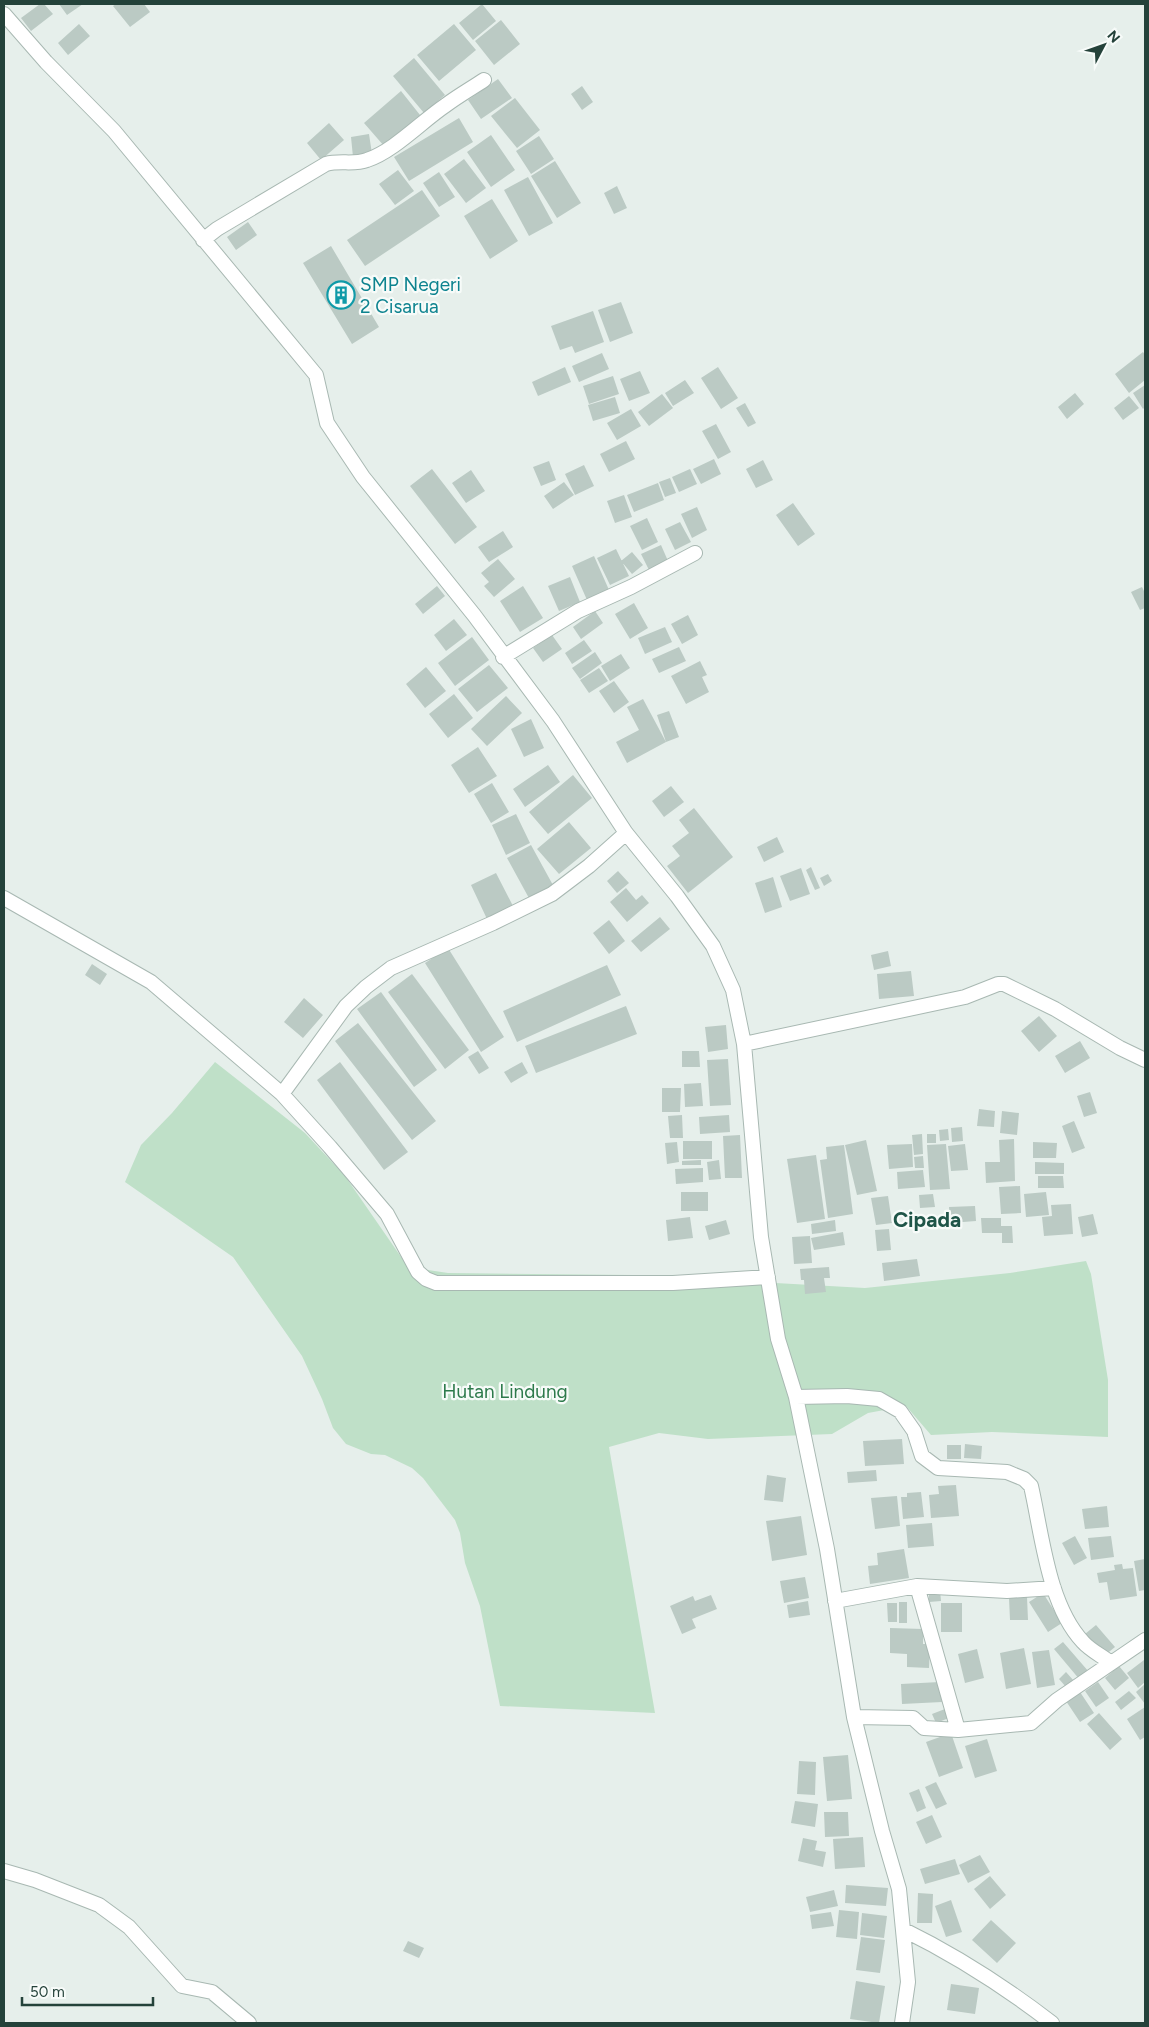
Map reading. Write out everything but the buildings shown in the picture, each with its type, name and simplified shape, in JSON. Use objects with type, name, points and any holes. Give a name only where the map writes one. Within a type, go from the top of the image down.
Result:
[{"type":"street","points":[[4,14],[46,62],[114,131],[316,375],[327,424],[362,477],[474,615],[503,657],[553,721],[626,833],[677,896],[713,946],[733,990],[744,1044],[760,1227],[778,1339],[796,1397],[827,1549],[854,1717],[882,1830],[899,1889],[908,1982],[902,2023]]},
{"type":"street","points":[[203,240],[217,229],[326,164],[340,161],[360,162],[373,158],[446,104],[484,80]]},
{"type":"street","points":[[503,657],[578,611],[695,553]]},
{"type":"street","points":[[282,1094],[346,1006],[366,987],[391,968],[545,898],[589,866],[626,833]]},
{"type":"street","points":[[4,898],[151,982],[282,1094],[330,1146],[383,1209],[418,1272],[431,1281],[436,1283],[673,1283],[768,1277]]},
{"type":"street","points":[[744,1044],[965,997],[998,984],[1004,984],[1055,1009],[1120,1048],[1145,1060]]},
{"type":"street","points":[[796,1397],[847,1396],[879,1399],[900,1411],[914,1431],[922,1456],[938,1468],[1007,1472],[1027,1481],[1031,1486],[1054,1588],[1063,1613],[1083,1642],[1111,1663]]},
{"type":"street","points":[[836,1601],[916,1586],[1007,1592],[1026,1591],[1044,1587],[1054,1588]]},
{"type":"street","points":[[916,1586],[958,1730]]},
{"type":"street","points":[[854,1717],[913,1718],[924,1728],[958,1730],[1031,1723],[1057,1700],[1145,1640]]},
{"type":"street","points":[[4,1872],[43,1883],[99,1905],[129,1927],[182,1986],[212,1992],[249,2023]]},
{"type":"street","points":[[904,1930],[955,1956],[1000,1985],[1052,2023]]},
{"type":"green space","name":"Hutan Lindung","points":[[215,1062],[305,1133],[345,1176],[408,1267],[448,1273],[633,1275],[865,1288],[1010,1273],[1086,1261],[1091,1274],[1108,1380],[1108,1437],[992,1432],[931,1435],[906,1406],[868,1413],[832,1434],[708,1439],[659,1433],[609,1447],[655,1713],[500,1706],[480,1606],[465,1563],[460,1533],[455,1520],[423,1478],[412,1468],[385,1455],[371,1454],[346,1444],[333,1428],[302,1356],[233,1257],[125,1182],[141,1145],[172,1113]]},
{"type":"place","name":"SMP Negeri 2 Cisarua","points":[[341,295]]},
{"type":"district","name":"Cipada","points":[[927,1220]]}]
